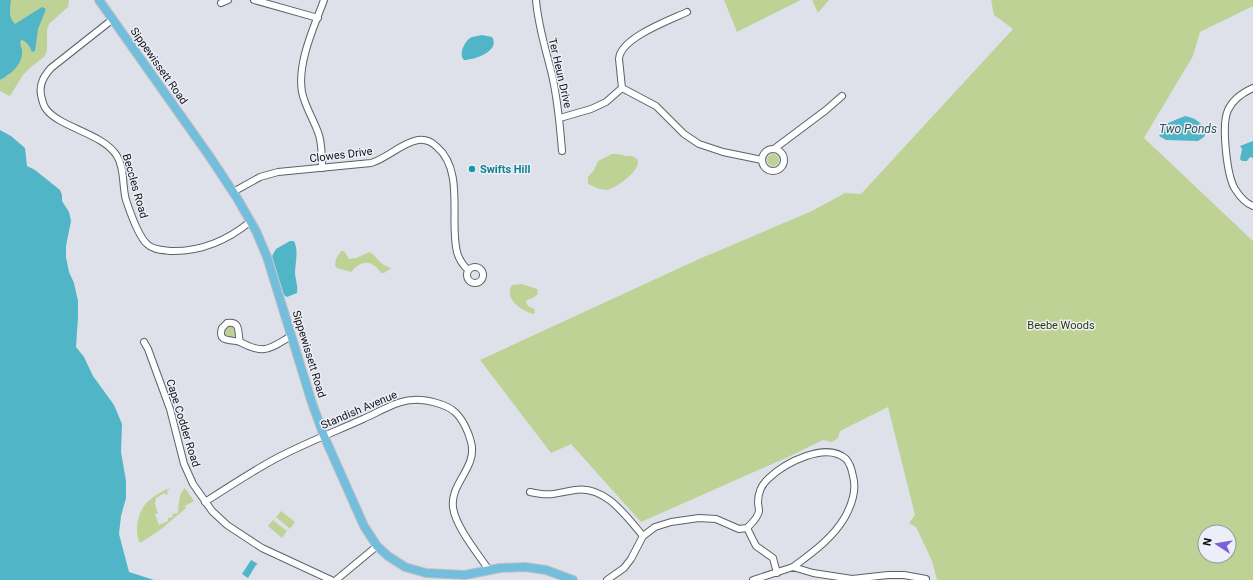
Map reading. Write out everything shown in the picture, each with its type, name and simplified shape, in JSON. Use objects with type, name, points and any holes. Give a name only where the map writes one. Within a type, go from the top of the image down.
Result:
[{"type":"main road","name":"Sippewissett Road","points":[[99,0],[233,192],[251,221],[267,257],[324,436],[364,526],[378,546],[388,556],[405,567],[426,573],[465,575],[506,567],[533,567],[550,571],[573,580]]},
{"type":"street","points":[[221,3],[228,0]]},
{"type":"street","points":[[254,0],[318,18]]},
{"type":"street","points":[[322,168],[322,149],[320,137],[304,101],[301,83],[305,57],[324,0]]},
{"type":"street","name":"Ter Heun Drive","points":[[536,0],[541,34],[552,76],[560,118],[562,151]]},
{"type":"street","points":[[622,88],[619,55],[623,49],[631,41],[647,30],[687,12]]},
{"type":"street","name":"Beccles Road","points":[[113,19],[51,68],[46,74],[43,79],[41,92],[43,104],[59,120],[90,135],[114,152],[119,160],[127,201],[139,233],[144,242],[149,246],[166,250],[195,250],[213,243],[242,228],[251,221]]},
{"type":"street","points":[[560,118],[591,109],[606,102],[622,88]]},
{"type":"street","points":[[622,88],[656,106],[684,134],[699,144],[723,152],[762,160]]},
{"type":"street","points":[[1253,88],[1236,98],[1227,112],[1225,120],[1225,143],[1234,188],[1243,200],[1253,206]]},
{"type":"street","points":[[774,149],[781,153],[784,163],[780,168],[774,171],[764,167],[762,160],[767,151],[774,149],[826,110],[842,96]]},
{"type":"street","name":"Clowes Drive","points":[[233,192],[270,174],[371,163],[383,159],[406,144],[424,140],[434,144],[444,155],[451,169],[456,250],[459,258],[468,270]]},
{"type":"street","points":[[240,342],[253,349],[263,350],[271,348],[291,336]]},
{"type":"street","name":"Cape Codder Road","points":[[144,342],[148,348],[170,409],[184,464],[193,484],[205,502],[219,518],[252,542],[279,557],[331,580]]},
{"type":"street","name":"Standish Avenue","points":[[205,502],[234,483],[276,459],[324,436],[396,405],[412,400],[431,401],[456,413],[472,444],[472,455],[468,468],[453,495],[453,508],[461,528],[489,570]]},
{"type":"street","points":[[607,580],[624,568],[631,559],[643,536],[655,527],[671,522],[699,518],[716,519],[739,529],[747,528],[757,516],[759,511],[758,497],[760,489],[769,477],[792,462],[812,454],[830,452],[838,454],[847,460],[851,468],[855,491],[845,518],[830,537],[811,554],[793,567],[753,580]]},
{"type":"street","points":[[530,492],[548,495],[576,490],[596,491],[606,497],[627,517],[643,536]]},
{"type":"street","points":[[747,528],[756,546],[773,558],[777,573]]},
{"type":"street","points":[[336,580],[378,546]]},
{"type":"street","points":[[793,567],[812,573],[852,579],[888,575],[904,575],[926,579]]},
{"type":"green space","points":[[0,0],[69,0],[68,7],[49,24],[47,30],[47,51],[44,57],[23,75],[10,96],[0,91],[0,80],[9,75],[21,59]]},
{"type":"green space","points":[[724,0],[801,0],[737,32]]},
{"type":"green space","points":[[812,0],[829,0],[818,13]]},
{"type":"green space","name":"Beebe Woods","points":[[991,0],[1253,0],[1253,6],[1200,32],[1193,56],[1144,138],[1253,241],[1253,580],[937,580],[932,561],[916,527],[909,523],[915,515],[888,407],[840,431],[838,438],[832,442],[823,440],[641,522],[571,444],[551,453],[480,360],[699,259],[812,211],[845,193],[861,194],[1013,29],[994,15]]},
{"type":"green space","points":[[612,154],[634,157],[637,159],[638,163],[636,168],[621,183],[610,189],[601,189],[588,184],[588,177],[594,170],[598,161]]},
{"type":"green space","points":[[771,154],[775,154],[779,160],[775,166],[771,166],[767,162],[767,158]]},
{"type":"green space","points":[[341,251],[344,251],[349,259],[356,258],[370,252],[382,264],[391,268],[384,273],[381,273],[374,265],[370,263],[363,263],[351,272],[337,268],[335,265],[336,259]]},
{"type":"green space","points":[[522,284],[537,289],[538,294],[526,302],[528,306],[534,309],[534,314],[529,313],[515,304],[510,295],[512,285]]},
{"type":"green space","points":[[228,326],[232,326],[236,332],[232,338],[228,338],[224,334],[224,330]]},
{"type":"green space","points":[[170,488],[167,491],[168,494],[166,495],[165,493],[156,498],[155,504],[158,513],[155,514],[159,525],[168,521],[168,518],[173,517],[172,514],[178,513],[180,496],[185,488],[194,501],[185,506],[186,508],[160,530],[140,543],[137,535],[137,527],[138,519],[143,507],[157,494]]},
{"type":"green space","points":[[281,511],[295,522],[290,529],[276,517]]},
{"type":"green space","points":[[273,520],[287,531],[282,538],[268,526]]},
{"type":"water","points":[[0,0],[11,0],[10,16],[15,24],[42,7],[46,9],[38,29],[35,51],[32,52],[27,43],[21,40],[20,44],[22,51],[20,62],[8,75],[0,80]]},
{"type":"water","points":[[482,35],[492,37],[494,42],[493,46],[485,54],[464,60],[462,57],[462,51],[467,41],[472,37]]},
{"type":"water","name":"Two Ponds","points":[[1185,116],[1192,118],[1203,126],[1206,133],[1204,137],[1198,141],[1166,140],[1159,136],[1168,123]]},
{"type":"water","points":[[0,130],[11,136],[25,148],[27,166],[35,170],[60,190],[62,201],[69,212],[71,221],[66,246],[66,257],[78,301],[76,347],[84,357],[93,376],[114,405],[122,424],[121,452],[126,481],[126,498],[121,516],[119,534],[129,572],[154,580],[0,580]]},
{"type":"water","name":"Two Ponds","points":[[1253,141],[1253,158],[1250,157],[1247,161],[1242,161],[1240,159],[1242,149],[1240,146]]},
{"type":"water","points":[[290,241],[294,241],[296,249],[295,274],[297,293],[287,297],[284,295],[272,256],[276,249]]},
{"type":"water","points":[[251,560],[258,564],[248,578],[242,574]]},
{"type":"place","name":"Swifts Hill","points":[[472,169]]}]
